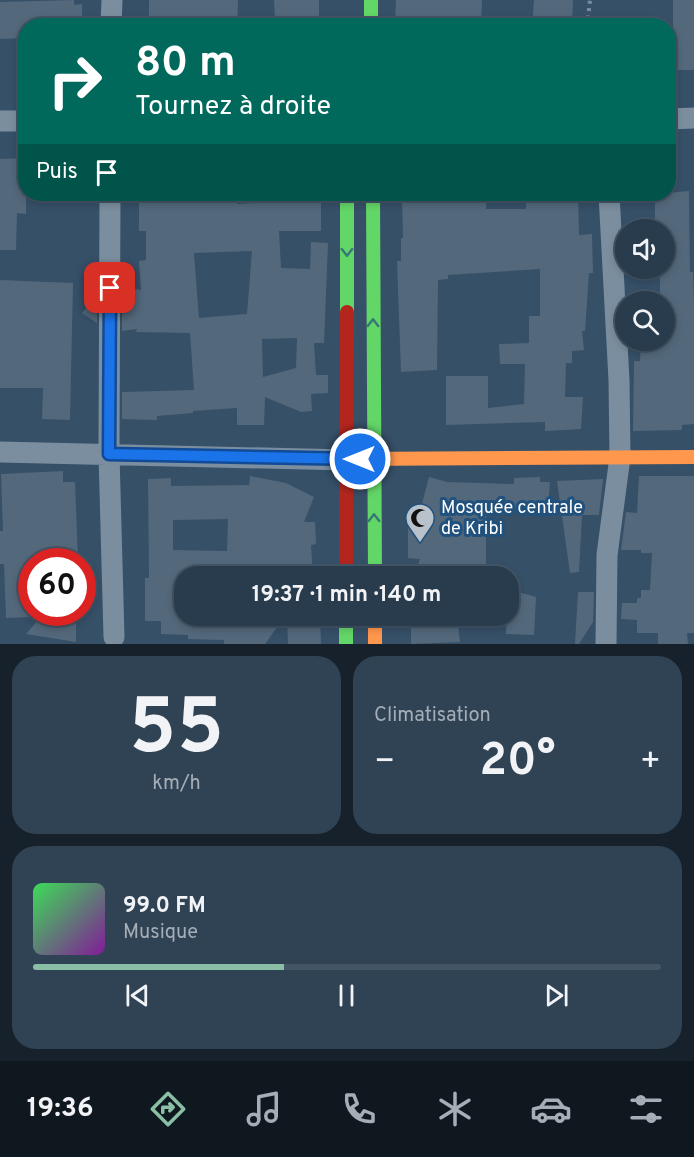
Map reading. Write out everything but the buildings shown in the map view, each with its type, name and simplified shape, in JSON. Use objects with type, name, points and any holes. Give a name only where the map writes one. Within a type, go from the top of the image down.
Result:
[{"type":"main road","points":[[371,0],[371,18]]},
{"type":"main road","points":[[346,566],[348,201]]},
{"type":"main road","points":[[373,201],[375,566]]},
{"type":"main road","points":[[347,460],[694,457]]},
{"type":"main road","points":[[346,626],[346,644]]},
{"type":"main road","points":[[375,626],[375,644]]},
{"type":"street","points":[[111,18],[112,0]]},
{"type":"street","points":[[676,119],[694,118]]},
{"type":"street","points":[[0,121],[18,121]]},
{"type":"street","points":[[110,201],[109,454],[114,637]]},
{"type":"street","points":[[606,644],[607,555],[620,457],[620,380],[609,201]]},
{"type":"street","points":[[0,452],[347,460]]},
{"type":"path","points":[[588,18],[590,0]]},
{"type":"traffic: fast","points":[[371,0],[371,18]]},
{"type":"traffic: fast","points":[[347,201],[347,312]]},
{"type":"traffic: fast","points":[[373,201],[375,566]]},
{"type":"traffic: fast","points":[[346,626],[346,644]]},
{"type":"traffic: slow","points":[[352,459],[694,457]]},
{"type":"traffic: slow","points":[[375,626],[375,644]]},
{"type":"traffic: jam","points":[[346,566],[347,312]]},
{"type":"place","name":"Mosquée centrale de Kribi","points":[[420,544]]},
{"type":"route","points":[[110,288],[109,454],[360,459]]}]
